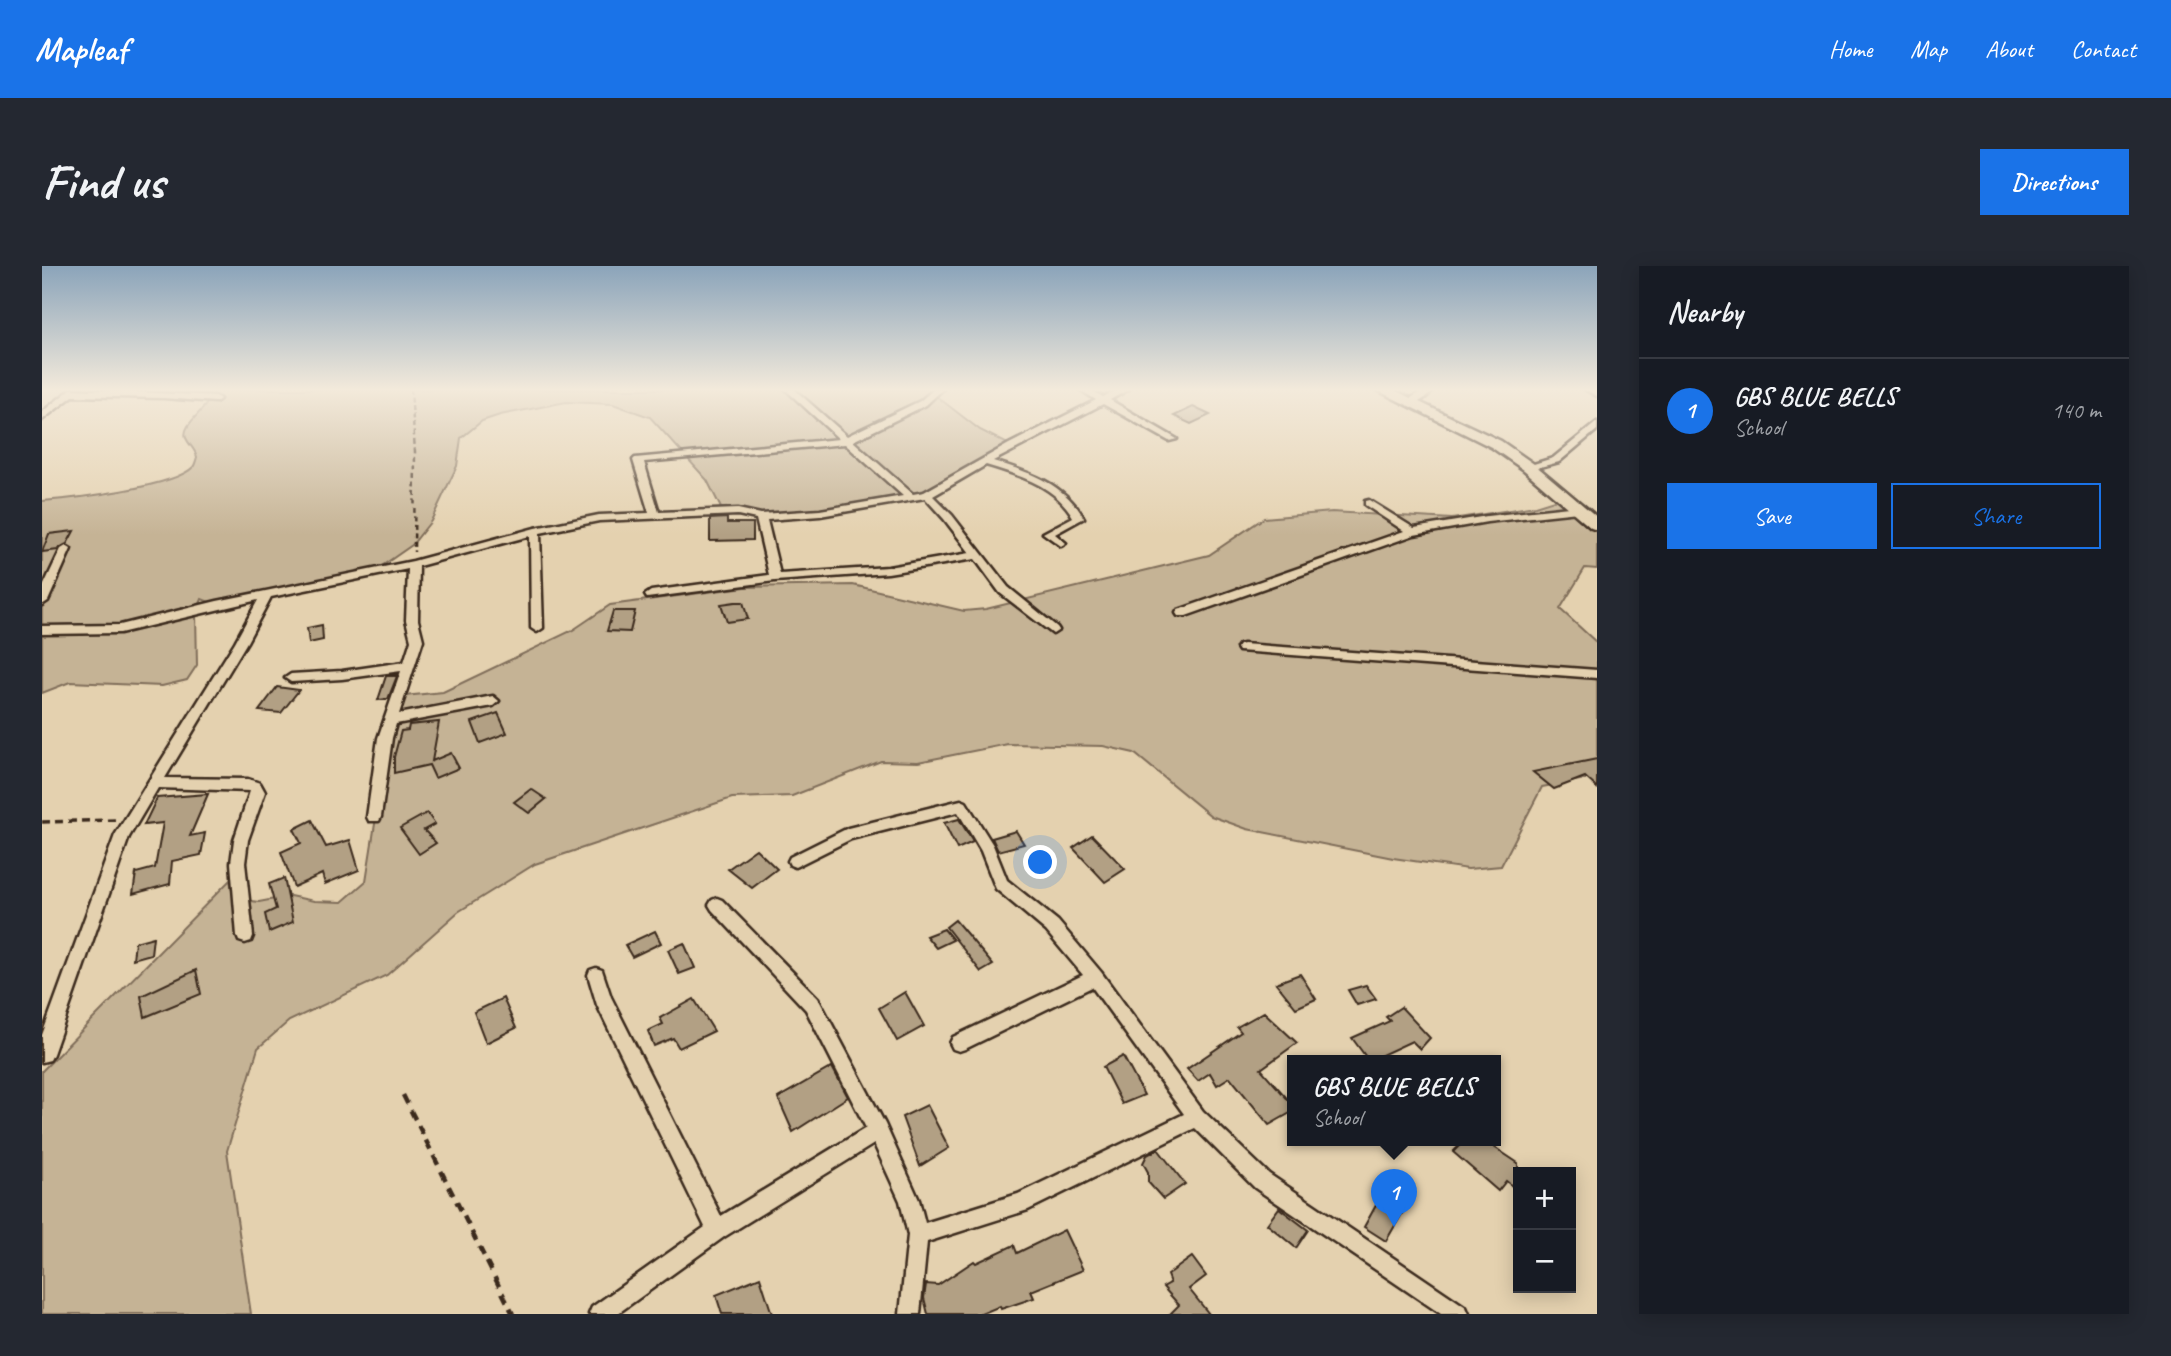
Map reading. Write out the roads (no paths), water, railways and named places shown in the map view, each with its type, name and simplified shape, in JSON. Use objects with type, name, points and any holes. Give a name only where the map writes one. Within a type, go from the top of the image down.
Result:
[{"type":"street","points":[[842,438],[912,499]]},
{"type":"street","points":[[655,517],[638,460],[845,441],[851,438]]},
{"type":"street","points":[[42,630],[120,629],[414,564],[535,531],[599,518],[738,512],[761,517],[820,513],[912,499],[927,495],[1028,438]]},
{"type":"street","points":[[1484,438],[1529,467],[1597,525]]},
{"type":"street","points":[[1529,467],[1556,460],[1584,438],[1597,444]]},
{"type":"street","points":[[985,461],[1025,475],[1074,505],[1079,518],[1048,533],[1061,543]]},
{"type":"street","points":[[927,495],[948,517],[975,556],[1004,590],[1053,630]]},
{"type":"street","points":[[1369,503],[1412,532]]},
{"type":"street","points":[[1182,613],[1412,532],[1487,519],[1578,509]]},
{"type":"street","points":[[761,517],[775,578]]},
{"type":"street","points":[[535,531],[537,628]]},
{"type":"street","points":[[42,601],[66,550]]},
{"type":"street","points":[[651,595],[775,578],[888,570],[975,556]]},
{"type":"street","points":[[374,817],[390,720],[417,640],[412,620],[414,564]]},
{"type":"street","points":[[44,1054],[113,859],[131,820],[156,783],[266,596]]},
{"type":"street","points":[[1243,648],[1597,674]]},
{"type":"street","points":[[291,678],[342,675],[407,666]]},
{"type":"street","points":[[390,720],[493,701]]},
{"type":"street","points":[[156,783],[248,784],[258,792],[241,840],[238,863],[245,936]]},
{"type":"street","points":[[795,861],[848,834],[961,806],[988,849],[1001,884],[1052,926],[1095,978],[1197,1117],[1262,1181],[1459,1314]]},
{"type":"street","points":[[716,905],[812,1004],[878,1131],[909,1200],[918,1235],[910,1314]]},
{"type":"street","points":[[596,975],[603,999],[717,1230]]},
{"type":"street","points":[[959,1043],[1095,978]]},
{"type":"street","points":[[918,1235],[1021,1203],[1197,1117]]},
{"type":"street","points":[[599,1314],[717,1230],[878,1131]]},
{"type":"place","name":"GBS BLUE BELLS","points":[[1394,1227]]}]
